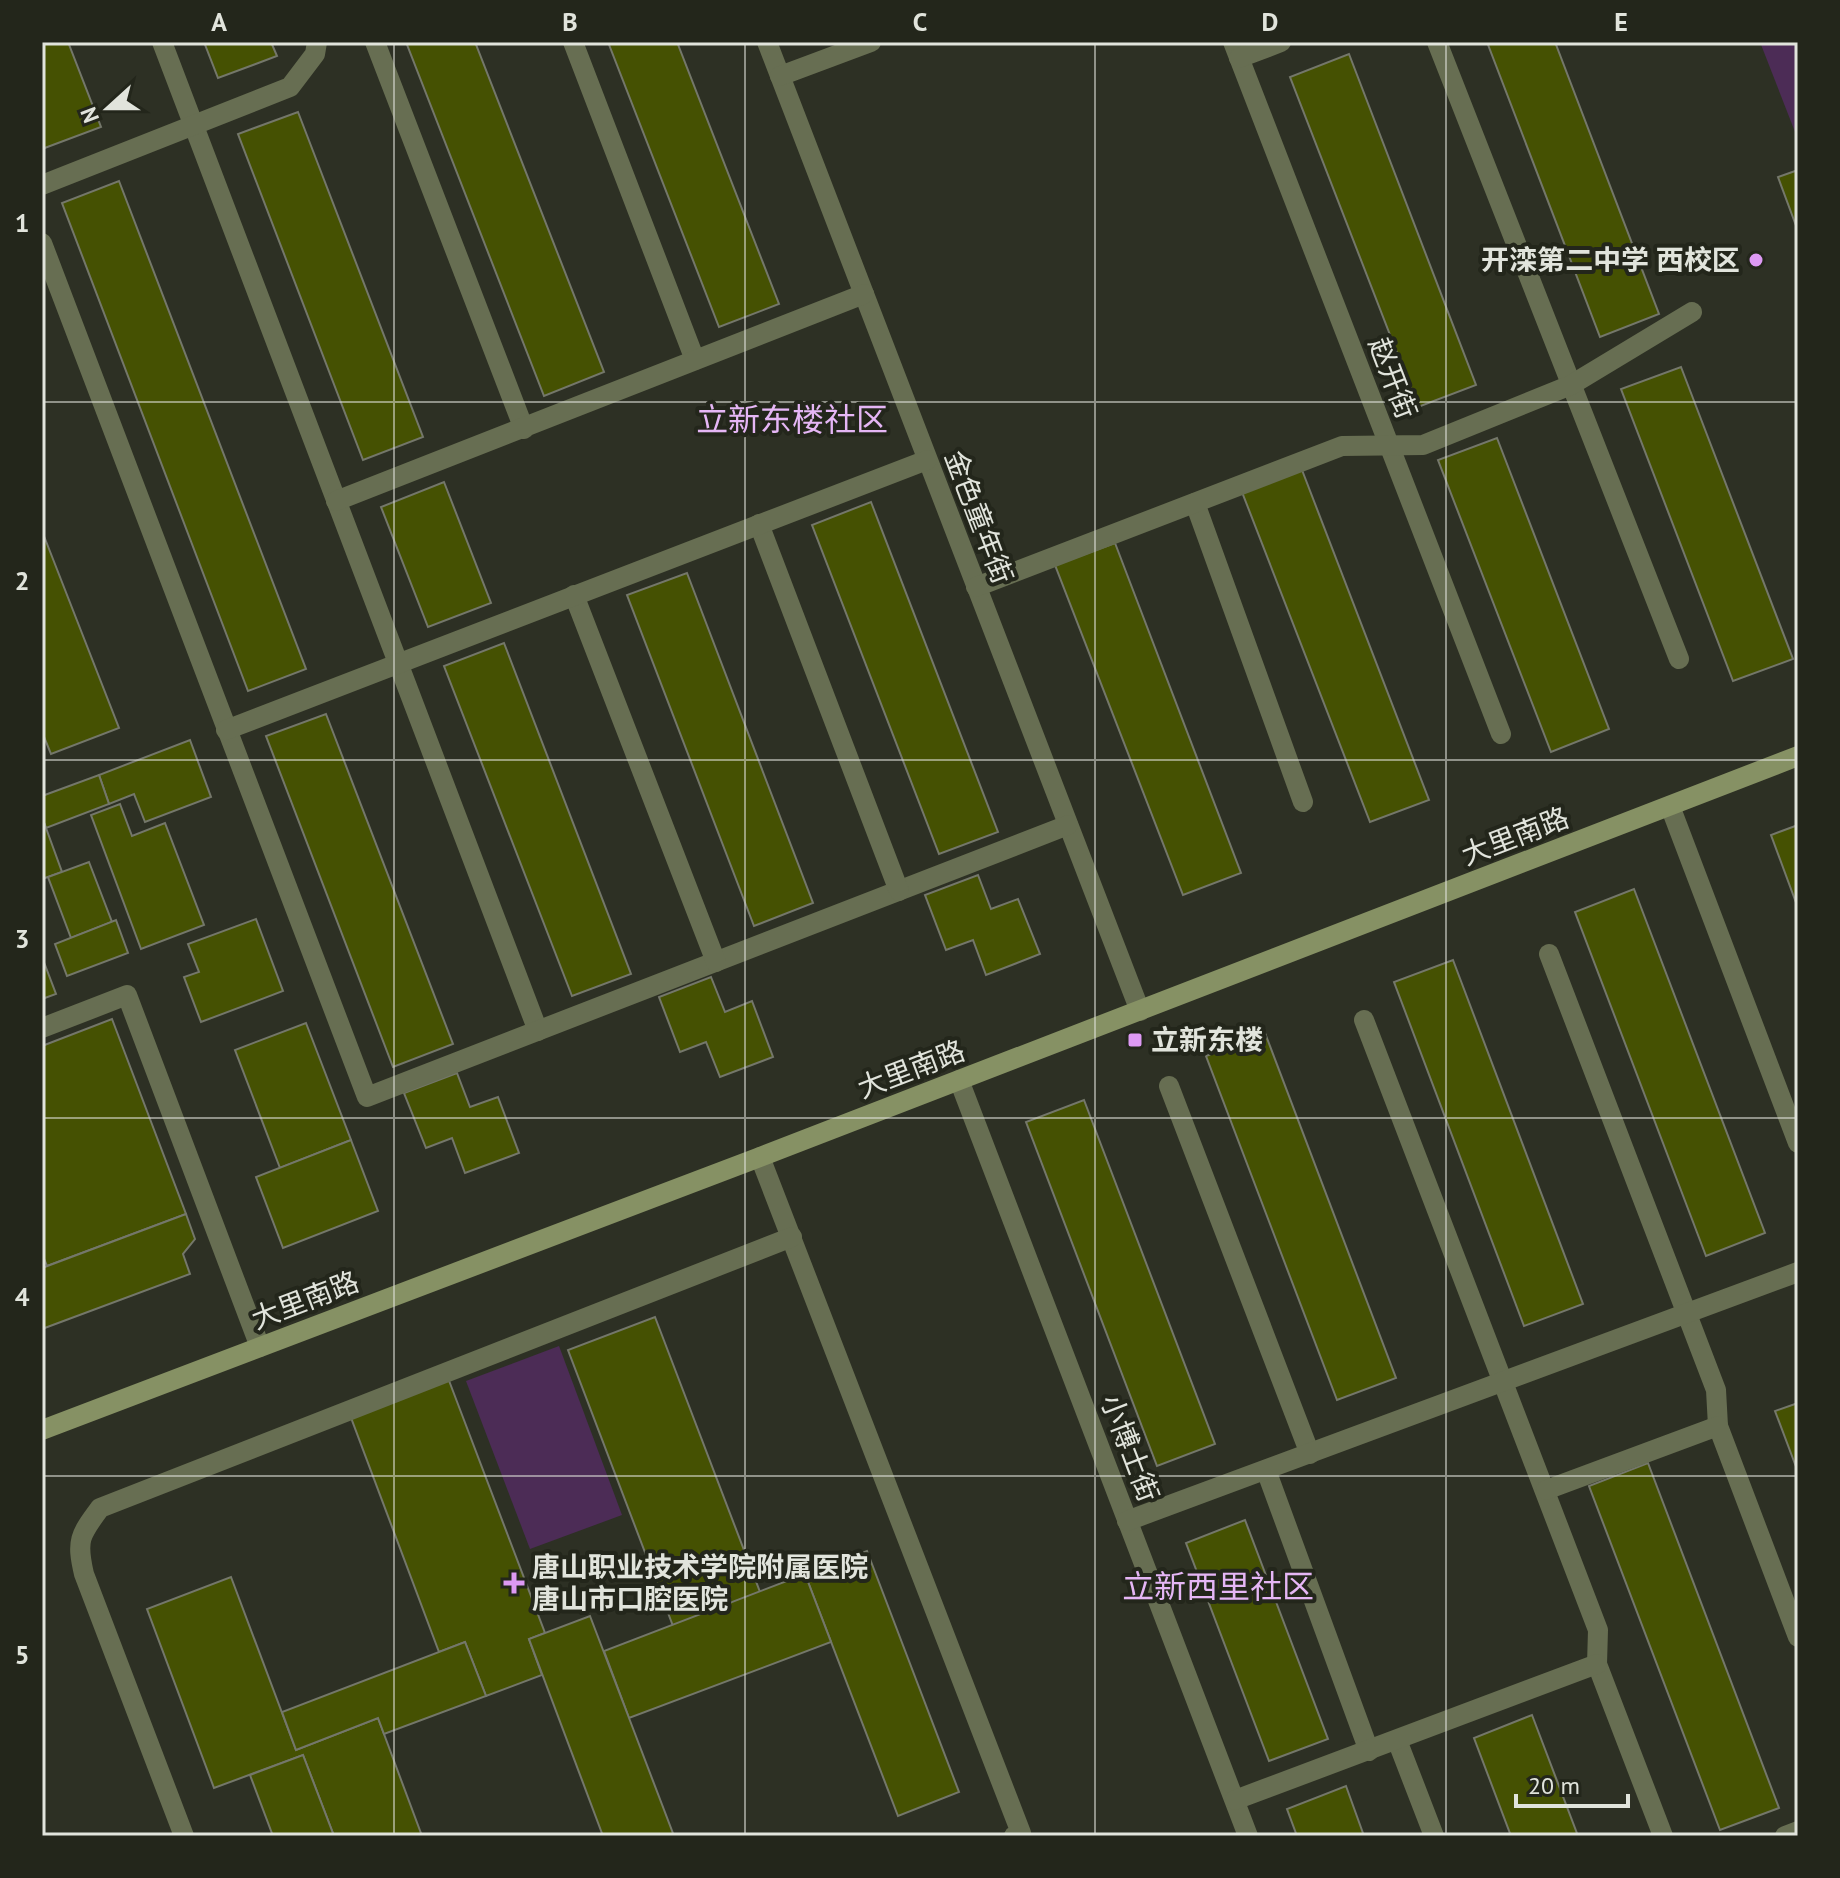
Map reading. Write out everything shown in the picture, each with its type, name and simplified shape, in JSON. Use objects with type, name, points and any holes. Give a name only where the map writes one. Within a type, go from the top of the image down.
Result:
[{"type":"street","points":[[162,42],[538,1031]]},
{"type":"street","points":[[42,185],[290,87],[315,54],[317,42]]},
{"type":"street","points":[[375,42],[524,429]]},
{"type":"street","points":[[573,42],[695,360]]},
{"type":"street","name":"金色童年街","points":[[767,42],[1140,1011]]},
{"type":"street","points":[[780,76],[871,42]]},
{"type":"street","points":[[1236,50],[1281,42]]},
{"type":"street","points":[[1437,42],[1679,659]]},
{"type":"street","name":"赵开街","points":[[1236,50],[1501,734]]},
{"type":"street","points":[[42,243],[367,1097],[1068,825]]},
{"type":"street","points":[[336,501],[864,294]]},
{"type":"street","points":[[976,587],[1342,446],[1423,445],[1571,385],[1692,312]]},
{"type":"street","points":[[226,730],[927,460]]},
{"type":"street","points":[[1195,503],[1303,802]]},
{"type":"street","points":[[759,524],[899,891]]},
{"type":"street","points":[[574,595],[716,962]]},
{"type":"street","name":"大里南路","points":[[42,1430],[760,1157],[1798,756]]},
{"type":"street","points":[[1670,806],[1798,1143]]},
{"type":"street","points":[[1549,954],[1716,1390],[1718,1426],[1798,1637]]},
{"type":"street","points":[[42,1028],[127,995],[260,1347]]},
{"type":"street","points":[[1364,1020],[1598,1630],[1597,1664],[1663,1836]]},
{"type":"street","name":"小博士街","points":[[959,1080],[1248,1836]]},
{"type":"street","points":[[1169,1086],[1310,1454]]},
{"type":"street","points":[[760,1157],[1021,1833],[1014,1836]]},
{"type":"street","points":[[184,1836],[81,1561],[78,1549],[81,1538],[100,1508],[792,1237]]},
{"type":"street","points":[[1127,1521],[1798,1272]]},
{"type":"street","points":[[1546,1490],[1718,1426]]},
{"type":"street","points":[[1266,1470],[1369,1751]]},
{"type":"street","points":[[1235,1800],[1597,1664]]},
{"type":"street","points":[[1397,1740],[1434,1836]]},
{"type":"street","points":[[1785,1836],[1798,1831]]},
{"type":"shaded area","points":[[1760,42],[1798,42],[1798,137],[1797,137]]},
{"type":"shaded area","points":[[559,1346],[622,1515],[530,1549],[466,1381]]},
{"type":"building","points":[[42,42],[68,42],[101,127],[42,149]]},
{"type":"building","points":[[204,42],[271,42],[277,56],[218,78]]},
{"type":"building","points":[[406,42],[475,42],[604,372],[544,396]]},
{"type":"building","points":[[608,42],[677,42],[779,304],[719,327]]},
{"type":"building","points":[[1487,42],[1555,42],[1659,314],[1600,337]]},
{"type":"building","points":[[1349,54],[1476,385],[1418,407],[1290,77]]},
{"type":"building","points":[[298,112],[423,437],[363,460],[238,134]]},
{"type":"building","points":[[1798,170],[1798,231],[1778,177]]},
{"type":"building","points":[[119,181],[306,669],[248,691],[62,203]]},
{"type":"building","points":[[1681,367],[1793,659],[1733,681],[1621,389]]},
{"type":"building","points":[[1497,438],[1609,729],[1551,752],[1438,460]]},
{"type":"building","points":[[1302,470],[1429,800],[1370,822],[1242,492]]},
{"type":"building","points":[[444,482],[491,603],[428,627],[381,507]]},
{"type":"building","points":[[871,502],[998,832],[939,854],[812,525]]},
{"type":"building","points":[[42,531],[119,728],[51,754],[42,732]]},
{"type":"building","points":[[1115,543],[1241,873],[1183,895],[1055,565]]},
{"type":"building","points":[[687,573],[813,903],[754,926],[627,595]]},
{"type":"building","points":[[504,643],[631,974],[572,996],[444,666]]},
{"type":"building","points":[[326,714],[453,1044],[393,1067],[266,736]]},
{"type":"building","points":[[190,740],[211,797],[145,822],[134,794],[109,804],[99,775]]},
{"type":"building","points":[[99,775],[109,804],[46,828],[42,817],[42,796]]},
{"type":"building","points":[[120,804],[132,836],[165,823],[204,925],[141,949],[91,815]]},
{"type":"building","points":[[42,817],[62,872],[42,879]]},
{"type":"building","points":[[1798,825],[1798,908],[1771,835]]},
{"type":"building","points":[[89,862],[112,922],[71,938],[48,877]]},
{"type":"building","points":[[978,875],[991,909],[1018,899],[1040,954],[986,975],[973,940],[946,950],[925,895]]},
{"type":"building","points":[[1634,889],[1765,1233],[1706,1256],[1575,912]]},
{"type":"building","points":[[256,919],[283,991],[201,1022],[184,977],[199,972],[188,944]]},
{"type":"building","points":[[116,920],[128,953],[67,976],[55,944]]},
{"type":"building","points":[[42,957],[56,994],[42,999]]},
{"type":"building","points":[[1453,960],[1583,1304],[1524,1326],[1394,982]]},
{"type":"building","points":[[711,977],[725,1012],[752,1001],[773,1057],[720,1077],[706,1042],[680,1052],[659,997]]},
{"type":"building","points":[[112,1019],[186,1214],[47,1266],[42,1254],[42,1046]]},
{"type":"building","points":[[306,1023],[351,1140],[280,1168],[235,1050]]},
{"type":"building","points":[[1265,1033],[1396,1378],[1337,1400],[1206,1056]]},
{"type":"building","points":[[457,1073],[470,1107],[498,1097],[519,1153],[465,1173],[452,1138],[426,1148],[404,1093]]},
{"type":"building","points":[[1084,1100],[1215,1444],[1157,1466],[1026,1122]]},
{"type":"building","points":[[351,1140],[378,1211],[283,1248],[256,1177]]},
{"type":"building","points":[[186,1214],[195,1239],[183,1254],[190,1274],[42,1329],[42,1268]]},
{"type":"building","points":[[655,1317],[760,1592],[673,1626],[568,1350]]},
{"type":"building","points":[[448,1378],[545,1633],[529,1639],[542,1675],[486,1696],[465,1642],[439,1652],[350,1415]]},
{"type":"building","points":[[1798,1403],[1798,1472],[1775,1411]]},
{"type":"building","points":[[1648,1463],[1779,1808],[1720,1830],[1589,1486]]},
{"type":"building","points":[[1245,1520],[1328,1739],[1269,1761],[1186,1543]]},
{"type":"building","points":[[867,1551],[959,1792],[898,1816],[805,1574]]},
{"type":"building","points":[[805,1574],[831,1642],[629,1718],[604,1651]]},
{"type":"building","points":[[231,1577],[296,1750],[378,1718],[422,1836],[334,1836],[303,1755],[214,1788],[147,1609]]},
{"type":"building","points":[[590,1616],[674,1836],[603,1836],[529,1639]]},
{"type":"building","points":[[465,1642],[486,1696],[384,1734],[378,1718],[296,1750],[282,1712]]},
{"type":"building","points":[[1532,1715],[1578,1836],[1511,1836],[1474,1738]]},
{"type":"building","points":[[303,1755],[334,1836],[273,1836],[250,1775]]},
{"type":"building","points":[[1346,1786],[1364,1836],[1297,1836],[1287,1809]]},
{"type":"place","name":"开滦第二中学 西校区","points":[[1756,260]]},
{"type":"place","name":"立新东楼","points":[[1135,1040]]},
{"type":"place","name":"唐山职业技术学院附属医院 唐山市口腔医院","points":[[514,1583]]},
{"type":"district","name":"立新东楼社区","points":[[792,420]]},
{"type":"district","name":"立新西里社区","points":[[1218,1587]]}]
